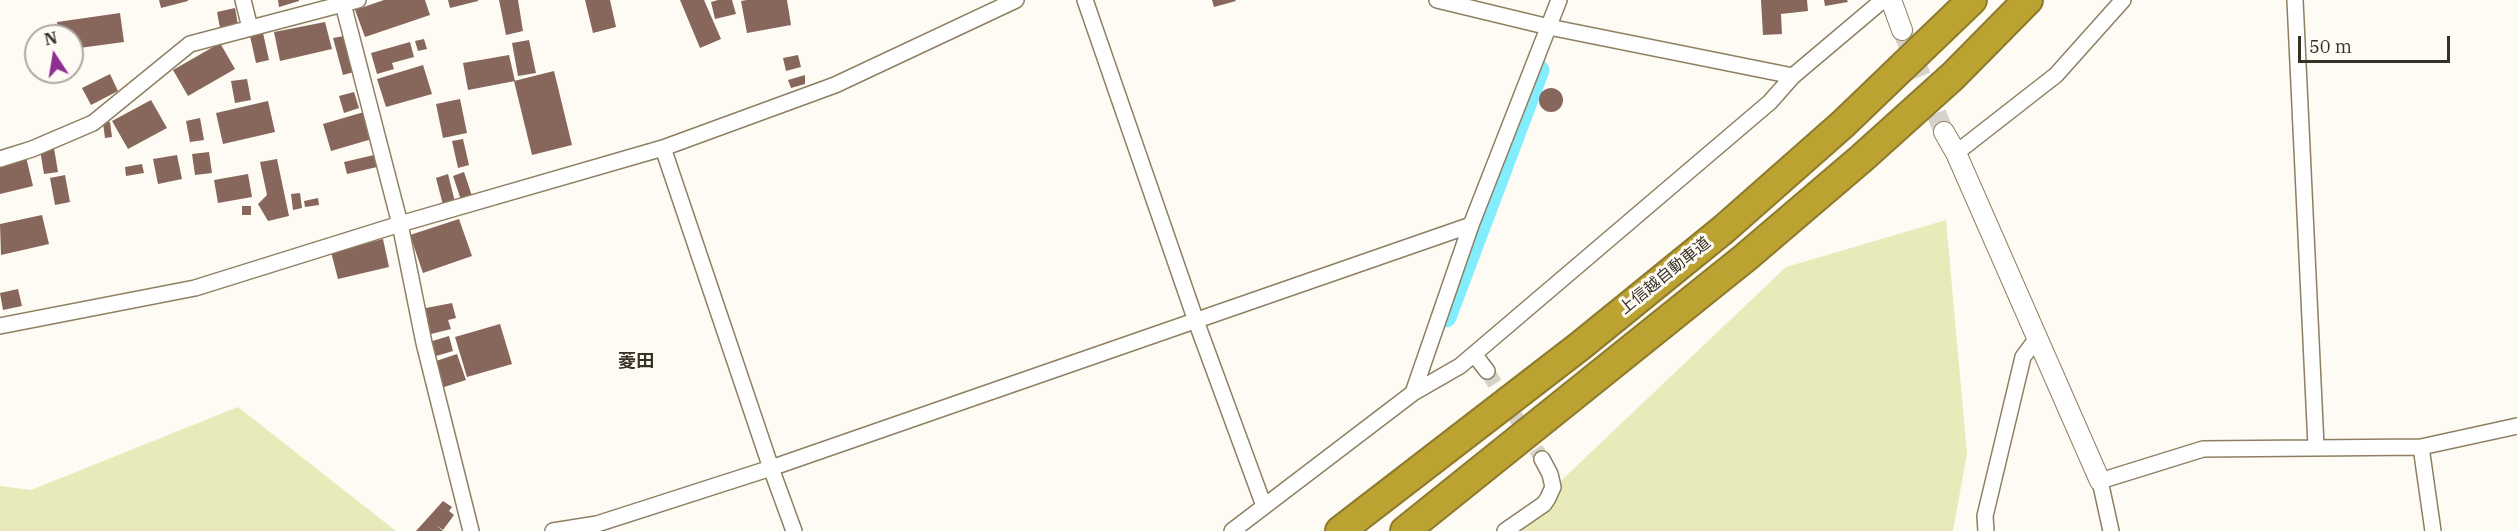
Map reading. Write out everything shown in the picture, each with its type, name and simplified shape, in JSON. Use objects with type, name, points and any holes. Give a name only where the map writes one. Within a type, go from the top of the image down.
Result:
[{"type":"highway","name":"上信越自動車道","points":[[1340,531],[1580,346],[1724,229],[1843,124],[1972,0]]},
{"type":"highway","points":[[1405,531],[1755,249],[1953,76],[2028,0]]},
{"type":"street","points":[[243,0],[250,28]]},
{"type":"street","points":[[0,326],[195,288],[400,224],[663,148],[835,85],[1016,0]]},
{"type":"street","points":[[1085,0],[1196,321],[1264,506]]},
{"type":"street","points":[[1437,0],[1549,27],[1793,76]]},
{"type":"street","points":[[1413,393],[1471,225],[1558,0]]},
{"type":"street","points":[[1232,531],[1413,393],[1460,366],[1770,102],[1793,76],[1883,0]]},
{"type":"street","points":[[1891,0],[1902,30]]},
{"type":"street","points":[[1956,153],[2056,75],[2123,0]]},
{"type":"street","points":[[2295,0],[2316,446]]},
{"type":"street","points":[[0,159],[32,149],[93,123],[190,44],[350,2],[424,343],[471,531]]},
{"type":"street","points":[[1944,132],[1956,153],[2100,481],[2111,531]]},
{"type":"street","points":[[663,148],[794,531]]},
{"type":"street","points":[[553,531],[597,524],[771,468],[1471,225]]},
{"type":"street","points":[[1986,531],[1985,516],[2023,357],[2037,338]]},
{"type":"street","points":[[1474,354],[1487,372]]},
{"type":"street","points":[[2100,481],[2203,449],[2316,446],[2421,447],[2517,426]]},
{"type":"street","points":[[2421,447],[2433,531]]},
{"type":"street","points":[[1505,531],[1544,504],[1548,498],[1553,487],[1550,474],[1542,459]]},
{"type":"green space","points":[[1946,220],[1967,453],[1953,531],[1508,531],[1786,267]]},
{"type":"green space","points":[[238,407],[396,531],[0,531],[0,486],[31,490]]},
{"type":"building","points":[[159,0],[188,0],[188,1],[161,8]]},
{"type":"building","points":[[278,0],[299,0],[299,1],[279,7]]},
{"type":"building","points":[[384,0],[425,0],[430,15],[365,37],[355,10]]},
{"type":"building","points":[[448,0],[478,0],[478,1],[450,8]]},
{"type":"building","points":[[499,0],[518,0],[523,31],[506,35]]},
{"type":"building","points":[[585,0],[610,0],[616,27],[593,33]]},
{"type":"building","points":[[680,0],[704,0],[721,39],[700,48]]},
{"type":"building","points":[[732,0],[736,14],[715,19],[711,2]]},
{"type":"building","points":[[787,0],[791,25],[747,33],[741,1]]},
{"type":"building","points":[[1212,0],[1235,0],[1236,1],[1214,7]]},
{"type":"building","points":[[1761,0],[1807,0],[1808,11],[1781,14],[1782,34],[1763,35]]},
{"type":"building","points":[[1824,0],[1847,0],[1848,2],[1825,6]]},
{"type":"building","points":[[235,8],[238,25],[220,28],[217,12]]},
{"type":"building","points":[[120,13],[124,42],[84,47],[84,24],[57,24],[57,22]]},
{"type":"building","points":[[325,22],[332,49],[280,61],[274,32]]},
{"type":"building","points":[[263,33],[269,60],[256,63],[250,36]]},
{"type":"building","points":[[344,36],[354,72],[343,75],[333,38]]},
{"type":"building","points":[[424,39],[427,49],[418,51],[415,41]]},
{"type":"building","points":[[529,40],[536,73],[518,76],[512,43]]},
{"type":"building","points":[[410,42],[414,57],[392,63],[394,69],[377,74],[371,53]]},
{"type":"building","points":[[220,43],[235,69],[188,96],[173,70]]},
{"type":"building","points":[[509,55],[515,81],[468,90],[463,63]]},
{"type":"building","points":[[798,55],[801,67],[786,71],[783,58]]},
{"type":"building","points":[[423,65],[432,94],[386,107],[377,79]]},
{"type":"building","points":[[554,71],[572,145],[532,155],[514,81]]},
{"type":"building","points":[[110,74],[118,91],[91,105],[82,88]]},
{"type":"building","points":[[805,75],[805,84],[791,88],[788,80]]},
{"type":"building","points":[[247,79],[251,100],[235,103],[231,81]]},
{"type":"building","points":[[1551,88],[1560,91],[1563,100],[1560,109],[1551,112],[1542,109],[1539,100],[1542,91]]},
{"type":"building","points":[[354,92],[359,108],[344,113],[339,96]]},
{"type":"building","points":[[460,99],[467,133],[443,138],[436,104]]},
{"type":"building","points":[[151,100],[167,128],[128,149],[112,121]]},
{"type":"building","points":[[268,101],[275,132],[223,144],[216,113]]},
{"type":"building","points":[[364,112],[372,139],[331,151],[323,124]]},
{"type":"building","points":[[200,118],[204,140],[190,142],[186,121]]},
{"type":"building","points":[[110,122],[112,137],[105,138],[103,123]]},
{"type":"building","points":[[463,139],[469,165],[458,168],[452,141]]},
{"type":"building","points":[[54,148],[58,172],[44,174],[40,150]]},
{"type":"building","points":[[209,152],[212,173],[195,175],[192,154]]},
{"type":"building","points":[[177,155],[182,179],[158,184],[153,159]]},
{"type":"building","points":[[374,155],[377,167],[347,174],[344,162]]},
{"type":"building","points":[[26,157],[33,186],[0,194],[0,163]]},
{"type":"building","points":[[277,159],[289,216],[268,221],[258,204],[267,195],[260,162]]},
{"type":"building","points":[[142,164],[144,173],[126,176],[125,167]]},
{"type":"building","points":[[464,172],[472,196],[461,200],[453,176]]},
{"type":"building","points":[[248,174],[252,197],[218,203],[214,180]]},
{"type":"building","points":[[448,174],[455,202],[443,205],[436,178]]},
{"type":"building","points":[[65,175],[70,202],[55,205],[50,178]]},
{"type":"building","points":[[300,193],[302,208],[293,210],[291,194]]},
{"type":"building","points":[[318,198],[319,205],[305,207],[304,201]]},
{"type":"building","points":[[242,206],[251,206],[251,215],[242,215]]},
{"type":"building","points":[[42,215],[49,244],[1,255],[0,224]]},
{"type":"building","points":[[459,219],[472,256],[423,273],[410,235]]},
{"type":"building","points":[[383,239],[389,267],[338,279],[331,252]]},
{"type":"building","points":[[18,289],[22,306],[3,310],[0,293]]},
{"type":"building","points":[[452,303],[456,318],[448,320],[451,329],[427,335],[421,309]]},
{"type":"building","points":[[500,324],[512,364],[467,377],[455,337]]},
{"type":"building","points":[[449,336],[453,351],[433,357],[429,342]]},
{"type":"building","points":[[457,354],[466,380],[441,388],[433,362]]},
{"type":"building","points":[[443,501],[452,507],[449,511],[454,515],[443,530],[436,525],[443,531],[416,531]]},
{"type":"waterway","points":[[1446,317],[1539,70]]},
{"type":"tunnel","points":[[1902,30],[1944,132]]},
{"type":"tunnel","points":[[1487,371],[1542,459]]},
{"type":"district","name":"菱田","points":[[636,362]]}]
